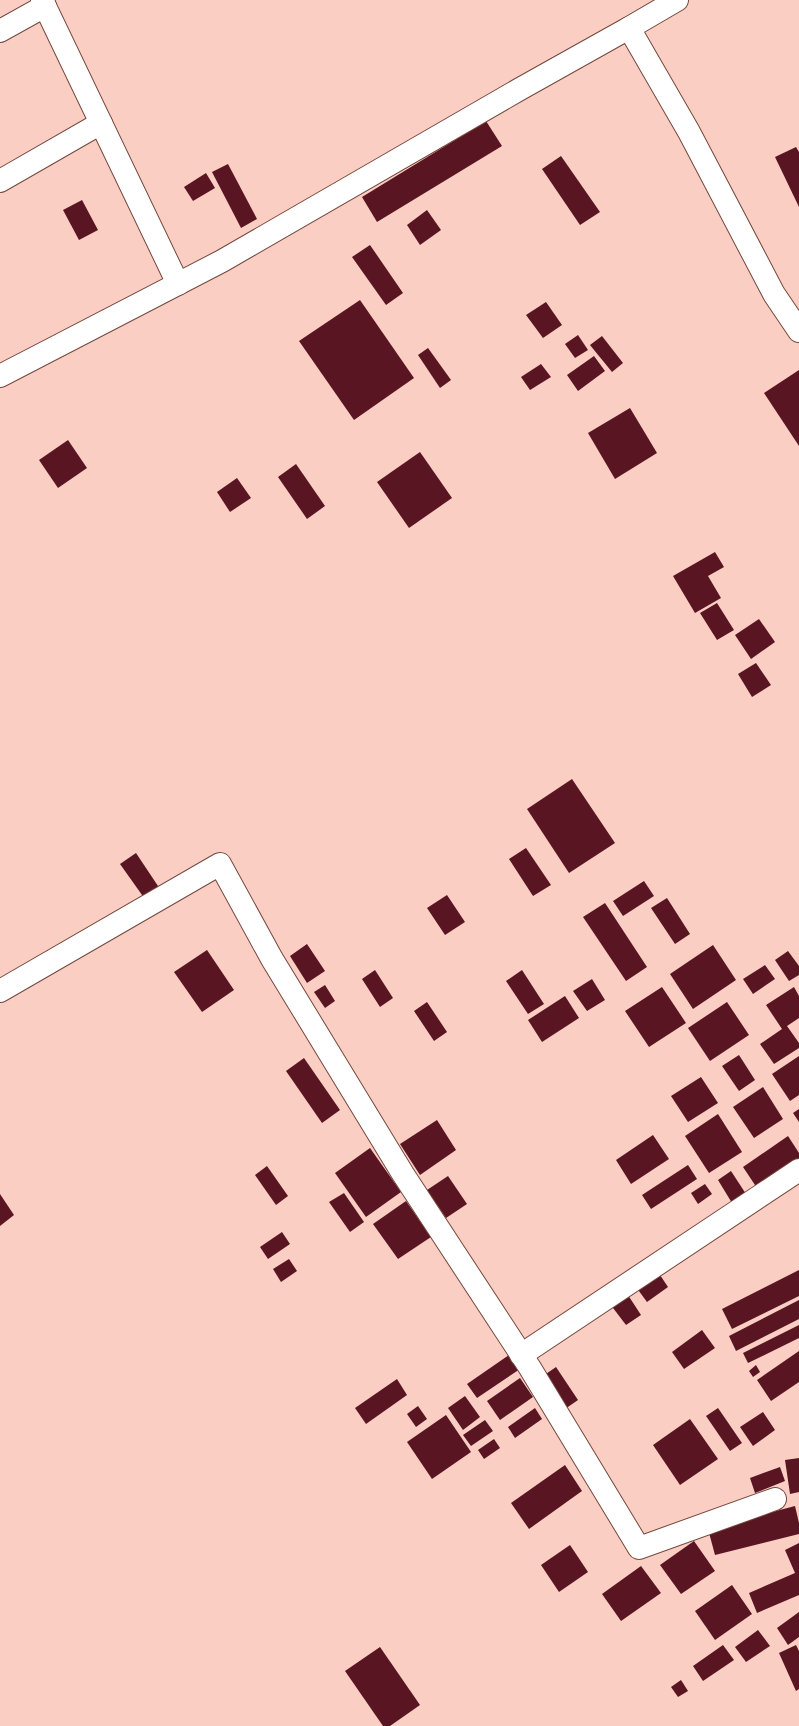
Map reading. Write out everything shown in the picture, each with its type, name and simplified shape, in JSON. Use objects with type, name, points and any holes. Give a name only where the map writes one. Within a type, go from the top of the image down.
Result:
[{"type":"street","points":[[0,376],[222,261],[677,0]]},
{"type":"street","points":[[0,31],[43,3],[178,284]]},
{"type":"street","points":[[629,28],[690,132],[774,294],[799,331]]},
{"type":"street","points":[[0,181],[101,123]]},
{"type":"street","points":[[0,991],[220,864],[272,959],[403,1174],[521,1355],[639,1548],[775,1499]]},
{"type":"street","points":[[521,1355],[799,1170]]},
{"type":"building","points":[[486,121],[502,146],[377,222],[362,197]]},
{"type":"building","points":[[796,147],[799,152],[799,207],[775,157]]},
{"type":"building","points":[[561,156],[600,212],[580,225],[542,169]]},
{"type":"building","points":[[228,164],[257,219],[241,228],[212,172]]},
{"type":"building","points":[[206,173],[215,188],[193,201],[184,187]]},
{"type":"building","points":[[82,200],[98,230],[79,240],[63,210]]},
{"type":"building","points":[[427,210],[441,230],[420,245],[407,225]]},
{"type":"building","points":[[370,245],[403,293],[386,305],[352,257]]},
{"type":"building","points":[[360,300],[414,378],[354,420],[299,341]]},
{"type":"building","points":[[546,302],[562,325],[543,338],[526,315]]},
{"type":"building","points":[[578,335],[588,350],[575,358],[565,344]]},
{"type":"building","points":[[602,336],[623,363],[612,372],[590,345]]},
{"type":"building","points":[[428,348],[451,380],[440,388],[418,355]]},
{"type":"building","points":[[594,356],[605,371],[578,391],[567,375]]},
{"type":"building","points":[[541,364],[551,377],[530,390],[521,377]]},
{"type":"building","points":[[799,370],[799,446],[764,393]]},
{"type":"building","points":[[630,408],[657,453],[615,479],[588,433]]},
{"type":"building","points":[[68,440],[87,468],[58,488],[39,460]]},
{"type":"building","points":[[420,452],[452,498],[409,528],[377,482]]},
{"type":"building","points":[[296,464],[325,506],[307,519],[278,477]]},
{"type":"building","points":[[237,478],[251,498],[230,512],[217,492]]},
{"type":"building","points":[[715,552],[724,567],[708,576],[721,598],[695,613],[673,576]]},
{"type":"building","points":[[717,603],[734,630],[717,640],[700,613]]},
{"type":"building","points":[[759,619],[775,642],[751,659],[735,635]]},
{"type":"building","points":[[756,663],[771,685],[752,697],[738,674]]},
{"type":"building","points":[[572,779],[615,843],[569,873],[527,809]]},
{"type":"building","points":[[526,848],[551,885],[533,896],[509,859]]},
{"type":"building","points":[[136,853],[162,892],[147,902],[120,864]]},
{"type":"building","points":[[644,881],[654,896],[623,916],[613,901]]},
{"type":"building","points":[[447,895],[465,922],[445,935],[427,908]]},
{"type":"building","points":[[667,898],[690,934],[675,944],[651,908]]},
{"type":"building","points":[[605,903],[647,967],[626,981],[583,917]]},
{"type":"building","points":[[307,944],[325,971],[307,983],[290,956]]},
{"type":"building","points":[[713,945],[736,980],[693,1009],[670,974]]},
{"type":"building","points":[[207,950],[234,990],[202,1012],[174,972]]},
{"type":"building","points":[[788,951],[799,966],[799,975],[789,981],[775,960]]},
{"type":"building","points":[[765,965],[775,979],[753,994],[743,979]]},
{"type":"building","points":[[375,970],[393,998],[380,1007],[362,979]]},
{"type":"building","points":[[522,970],[544,1004],[528,1014],[506,981]]},
{"type":"building","points":[[592,979],[605,1000],[587,1011],[573,991]]},
{"type":"building","points":[[325,985],[335,1001],[325,1008],[314,992]]},
{"type":"building","points":[[662,987],[686,1023],[649,1047],[625,1011]]},
{"type":"building","points":[[794,987],[799,996],[799,1018],[787,1026],[799,1043],[799,1048],[774,1064],[760,1044],[782,1029],[766,1005]]},
{"type":"building","points":[[565,996],[579,1018],[542,1042],[528,1020]]},
{"type":"building","points":[[427,1002],[447,1032],[434,1041],[414,1011]]},
{"type":"building","points":[[727,1002],[749,1035],[710,1061],[688,1028]]},
{"type":"building","points":[[739,1055],[755,1080],[739,1091],[722,1066]]},
{"type":"building","points":[[799,1056],[799,1095],[790,1101],[772,1074]]},
{"type":"building","points":[[304,1058],[340,1110],[322,1123],[286,1071]]},
{"type":"building","points":[[701,1077],[718,1103],[688,1122],[671,1096]]},
{"type":"building","points":[[763,1087],[783,1119],[754,1138],[733,1107]]},
{"type":"building","points":[[799,1109],[799,1122],[793,1113]]},
{"type":"building","points":[[718,1114],[742,1152],[709,1173],[685,1136]]},
{"type":"building","points":[[437,1120],[456,1150],[420,1175],[400,1144]]},
{"type":"building","points":[[653,1135],[669,1159],[631,1184],[616,1160]]},
{"type":"building","points":[[788,1136],[799,1153],[799,1160],[757,1188],[743,1167]]},
{"type":"building","points":[[370,1148],[401,1192],[366,1217],[335,1173]]},
{"type":"building","points":[[688,1165],[697,1179],[651,1209],[642,1195]]},
{"type":"building","points":[[267,1166],[288,1196],[276,1205],[255,1175]]},
{"type":"building","points":[[731,1171],[746,1194],[732,1203],[718,1180]]},
{"type":"building","points":[[448,1176],[467,1204],[446,1218],[427,1190]]},
{"type":"building","points":[[705,1184],[712,1194],[698,1204],[691,1193]]},
{"type":"building","points":[[344,1193],[364,1222],[350,1232],[329,1202]]},
{"type":"building","points":[[0,1194],[14,1215],[0,1226]]},
{"type":"building","points":[[406,1201],[431,1237],[398,1259],[373,1224]]},
{"type":"building","points":[[282,1232],[290,1244],[268,1259],[260,1247]]},
{"type":"building","points":[[289,1259],[297,1271],[281,1282],[273,1269]]},
{"type":"building","points":[[799,1270],[799,1296],[732,1329],[722,1309]]},
{"type":"building","points":[[658,1272],[668,1287],[647,1302],[636,1287]]},
{"type":"building","points":[[626,1292],[641,1315],[626,1325],[610,1304]]},
{"type":"building","points":[[799,1300],[799,1319],[736,1351],[729,1336]]},
{"type":"building","points":[[799,1325],[799,1338],[748,1363],[743,1353]]},
{"type":"building","points":[[702,1330],[715,1348],[684,1369],[672,1352]]},
{"type":"building","points":[[799,1351],[799,1382],[771,1401],[757,1380]]},
{"type":"building","points":[[509,1355],[520,1369],[477,1398],[467,1384]]},
{"type":"building","points":[[756,1365],[760,1372],[753,1377],[749,1371]]},
{"type":"building","points":[[556,1367],[578,1400],[565,1409],[543,1376]]},
{"type":"building","points":[[520,1378],[533,1397],[500,1420],[487,1401]]},
{"type":"building","points":[[397,1379],[407,1395],[366,1424],[355,1408]]},
{"type":"building","points":[[465,1396],[480,1417],[463,1430],[448,1408]]},
{"type":"building","points":[[418,1406],[427,1419],[416,1427],[407,1414]]},
{"type":"building","points":[[535,1408],[542,1419],[515,1438],[508,1427]]},
{"type":"building","points":[[718,1408],[742,1443],[730,1451],[706,1416]]},
{"type":"building","points":[[763,1412],[775,1430],[753,1446],[740,1427]]},
{"type":"building","points":[[446,1415],[471,1452],[432,1479],[407,1442]]},
{"type":"building","points":[[690,1419],[718,1459],[680,1485],[653,1445]]},
{"type":"building","points":[[485,1420],[493,1431],[471,1446],[463,1435]]},
{"type":"building","points":[[494,1439],[500,1448],[484,1459],[478,1450]]},
{"type":"building","points":[[799,1458],[799,1492],[790,1494],[785,1460]]},
{"type":"building","points":[[565,1465],[582,1491],[529,1529],[511,1503]]},
{"type":"building","points":[[780,1467],[785,1481],[755,1493],[750,1478]]},
{"type":"building","points":[[795,1506],[799,1523],[799,1534],[715,1555],[708,1529]]},
{"type":"building","points":[[694,1541],[715,1571],[681,1594],[660,1565]]},
{"type":"building","points":[[799,1543],[799,1595],[757,1613],[749,1593],[795,1573],[785,1550]]},
{"type":"building","points":[[570,1545],[588,1572],[559,1592],[541,1565]]},
{"type":"building","points":[[641,1566],[661,1593],[621,1621],[602,1594]]},
{"type":"building","points":[[732,1585],[752,1614],[715,1640],[695,1611]]},
{"type":"building","points":[[799,1612],[799,1637],[788,1645],[777,1628]]},
{"type":"building","points":[[758,1630],[770,1646],[746,1662],[735,1647]]},
{"type":"building","points":[[723,1645],[734,1660],[703,1681],[693,1666]]},
{"type":"building","points":[[796,1645],[799,1651],[799,1689],[796,1691],[779,1653]]},
{"type":"building","points":[[380,1647],[420,1705],[390,1726],[383,1726],[345,1671]]},
{"type":"building","points":[[681,1680],[688,1691],[678,1697],[671,1687]]}]
